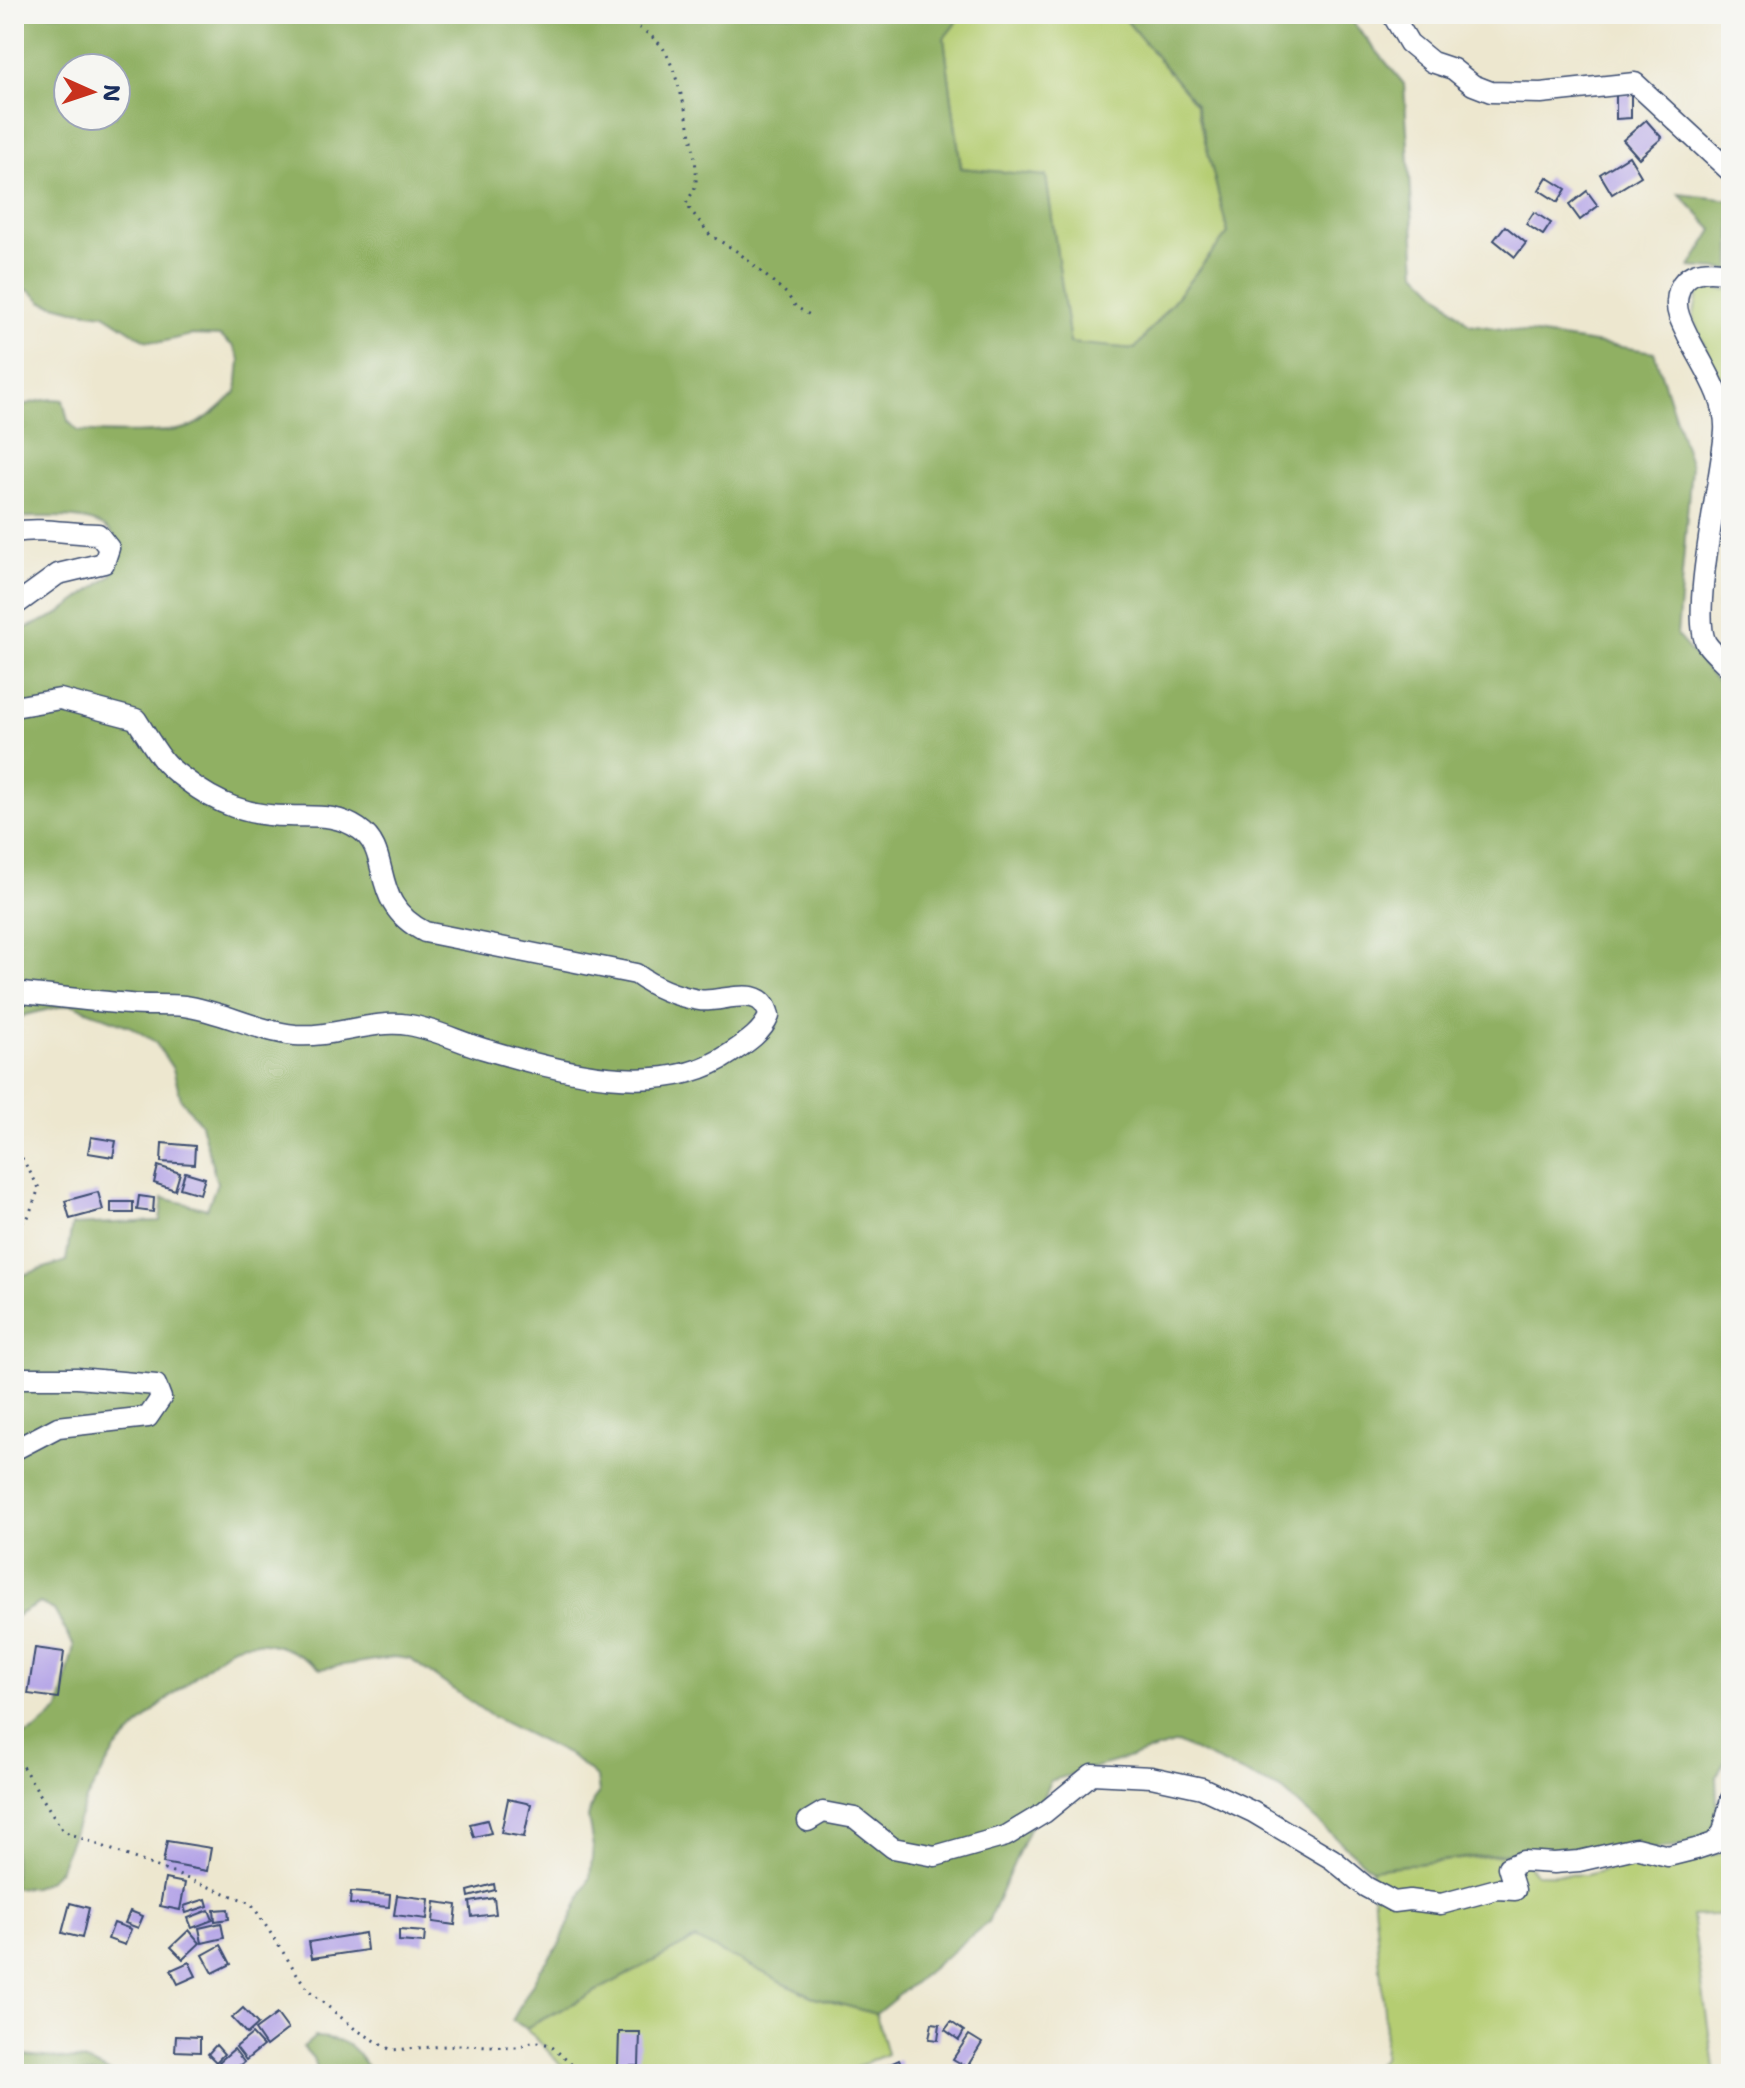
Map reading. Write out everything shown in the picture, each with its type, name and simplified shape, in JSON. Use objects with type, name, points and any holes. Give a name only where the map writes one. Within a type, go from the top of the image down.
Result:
[{"type":"street","points":[[1392,14],[1409,43],[1432,62],[1453,69],[1473,85],[1491,92],[1541,93],[1635,83],[1731,172]]},
{"type":"street","points":[[1731,274],[1710,269],[1691,274],[1683,283],[1677,301],[1680,320],[1719,399],[1725,428],[1704,588],[1702,628],[1707,644],[1731,669]]},
{"type":"street","points":[[14,532],[41,529],[98,534],[109,548],[104,563],[58,574],[14,606]]},
{"type":"street","points":[[14,707],[60,699],[136,719],[165,763],[205,795],[264,816],[345,819],[364,832],[376,852],[391,904],[408,924],[425,932],[636,974],[653,986],[677,996],[704,1001],[737,996],[759,998],[768,1007],[769,1016],[752,1038],[720,1061],[688,1074],[648,1079],[613,1077],[553,1066],[482,1049],[411,1025],[378,1025],[325,1035],[298,1035],[272,1032],[186,1006],[14,992]]},
{"type":"street","points":[[14,1378],[77,1378],[156,1385],[161,1398],[148,1417],[58,1427],[14,1450]]},
{"type":"street","points":[[808,1821],[823,1812],[855,1818],[893,1848],[935,1856],[1006,1836],[1044,1813],[1092,1774],[1151,1777],[1202,1788],[1253,1812],[1332,1859],[1366,1887],[1394,1902],[1410,1900],[1441,1904],[1497,1889],[1515,1890],[1508,1867],[1523,1861],[1579,1861],[1636,1848],[1668,1856],[1714,1843],[1723,1832],[1731,1799]]},
{"type":"path","points":[[610,14],[637,27],[661,46],[674,67],[691,134],[696,185],[686,204],[710,235],[738,252],[786,293],[796,307],[810,315]]},
{"type":"path","points":[[14,1144],[39,1188],[27,1220],[14,1225]]},
{"type":"path","points":[[14,1753],[63,1831],[251,1903],[307,1989],[355,2029],[391,2050],[460,2045],[518,2047],[534,2041],[550,2045],[582,2074]]},
{"type":"green space","points":[[14,14],[963,14],[944,38],[961,168],[1046,176],[1070,343],[1135,349],[1228,233],[1196,104],[1121,14],[1346,14],[1404,84],[1416,271],[1469,324],[1654,352],[1691,466],[1677,636],[1723,688],[1731,692],[1731,1751],[1716,1777],[1718,1827],[1703,1839],[1646,1850],[1535,1850],[1371,1869],[1283,1791],[1177,1743],[1050,1781],[988,1922],[876,2014],[811,1996],[695,1939],[526,2028],[512,2021],[540,1970],[559,1945],[590,1877],[593,1847],[588,1817],[599,1793],[597,1778],[573,1757],[491,1716],[410,1659],[394,1657],[320,1669],[289,1650],[267,1643],[255,1643],[231,1647],[159,1706],[115,1750],[86,1800],[59,1870],[48,1881],[34,1887],[14,1888],[14,1730],[21,1737],[35,1731],[59,1710],[74,1646],[54,1610],[40,1603],[14,1617],[14,1278],[66,1261],[72,1225],[160,1221],[163,1198],[207,1209],[217,1183],[201,1124],[181,1099],[173,1069],[155,1042],[131,1027],[71,1004],[25,1015],[14,1023],[14,633],[57,615],[111,576],[123,550],[106,527],[88,520],[14,517],[14,403],[18,406],[63,400],[68,421],[78,431],[136,433],[183,429],[205,419],[237,391],[240,360],[233,346],[220,336],[191,335],[161,342],[145,340],[104,314],[43,302],[32,292],[14,284]]},
{"type":"green space","points":[[963,14],[1121,14],[1196,104],[1228,233],[1135,349],[1070,344],[1046,177],[961,168],[944,38]]},
{"type":"green space","points":[[1679,194],[1731,200],[1731,270],[1690,267],[1713,230]]},
{"type":"green space","points":[[1699,288],[1731,290],[1731,406],[1693,319]]},
{"type":"green space","points":[[1731,491],[1731,654],[1724,649],[1719,610]]},
{"type":"green space","points":[[1731,1843],[1731,1914],[1692,1916],[1715,2074],[1365,2074],[1383,2059],[1385,2022],[1371,1869],[1516,1853],[1536,1874],[1586,1875],[1637,1862],[1693,1860],[1725,1852]]},
{"type":"green space","points":[[695,1939],[811,1996],[876,2014],[887,2054],[842,2074],[578,2074],[563,2067],[526,2028]]},
{"type":"green space","points":[[315,2037],[337,2040],[350,2046],[373,2074],[318,2074],[313,2058],[303,2047]]},
{"type":"green space","points":[[14,2054],[85,2061],[114,2074],[14,2074]]},
{"type":"building","points":[[1616,94],[1631,94],[1631,118],[1616,119]]},
{"type":"building","points":[[1646,120],[1662,138],[1639,158],[1623,140]]},
{"type":"building","points":[[1629,156],[1641,176],[1612,194],[1600,174]]},
{"type":"building","points":[[1547,177],[1566,189],[1558,202],[1539,190]]},
{"type":"building","points":[[1587,191],[1598,206],[1580,220],[1569,205]]},
{"type":"building","points":[[1534,212],[1551,223],[1543,235],[1526,224]]},
{"type":"building","points":[[1505,226],[1526,243],[1515,257],[1494,240]]},
{"type":"building","points":[[91,1137],[116,1141],[113,1157],[88,1153]]},
{"type":"building","points":[[162,1143],[195,1146],[194,1164],[161,1162]]},
{"type":"building","points":[[158,1166],[180,1173],[175,1190],[154,1183]]},
{"type":"building","points":[[185,1172],[205,1178],[200,1194],[180,1188]]},
{"type":"building","points":[[98,1192],[103,1210],[70,1219],[65,1201]]},
{"type":"building","points":[[139,1196],[154,1198],[153,1212],[137,1210]]},
{"type":"building","points":[[111,1202],[133,1202],[133,1213],[111,1213]]},
{"type":"building","points":[[35,1648],[64,1652],[58,1698],[28,1694]]},
{"type":"building","points":[[508,1799],[531,1804],[524,1837],[501,1833]]},
{"type":"building","points":[[487,1820],[491,1833],[474,1837],[470,1824]]},
{"type":"building","points":[[167,1841],[211,1848],[207,1871],[163,1863]]},
{"type":"building","points":[[165,1879],[185,1883],[180,1910],[160,1906]]},
{"type":"building","points":[[494,1884],[495,1890],[469,1897],[468,1891]]},
{"type":"building","points":[[351,1892],[390,1895],[389,1907],[350,1904]]},
{"type":"building","points":[[397,1895],[429,1899],[427,1919],[394,1915]]},
{"type":"building","points":[[494,1898],[496,1914],[472,1917],[470,1902]]},
{"type":"building","points":[[206,1899],[208,1906],[186,1913],[184,1906]]},
{"type":"building","points":[[435,1902],[457,1905],[455,1925],[433,1922]]},
{"type":"building","points":[[70,1903],[89,1908],[82,1938],[62,1933]]},
{"type":"building","points":[[228,1909],[229,1919],[215,1921],[214,1910]]},
{"type":"building","points":[[209,1910],[213,1920],[192,1928],[188,1918]]},
{"type":"building","points":[[130,1911],[143,1916],[138,1928],[125,1923]]},
{"type":"building","points":[[114,1923],[131,1929],[125,1945],[108,1939]]},
{"type":"building","points":[[221,1923],[224,1938],[202,1943],[199,1928]]},
{"type":"building","points":[[189,1930],[200,1943],[183,1959],[171,1947]]},
{"type":"building","points":[[399,1930],[425,1932],[424,1943],[399,1941]]},
{"type":"building","points":[[365,1933],[367,1950],[312,1958],[309,1942]]},
{"type":"building","points":[[221,1945],[231,1964],[213,1973],[203,1955]]},
{"type":"building","points":[[189,1962],[196,1976],[178,1984],[171,1970]]},
{"type":"building","points":[[243,2008],[258,2024],[247,2034],[232,2018]]},
{"type":"building","points":[[277,2014],[288,2029],[266,2046],[255,2030]]},
{"type":"building","points":[[951,2022],[964,2031],[959,2040],[945,2030]]},
{"type":"building","points":[[932,2023],[940,2024],[938,2040],[929,2039]]},
{"type":"building","points":[[619,2032],[640,2032],[639,2066],[618,2066]]},
{"type":"building","points":[[252,2034],[263,2046],[246,2060],[236,2047]]},
{"type":"building","points":[[969,2035],[982,2043],[967,2067],[953,2059]]},
{"type":"building","points":[[176,2036],[200,2037],[200,2052],[175,2051]]},
{"type":"building","points":[[216,2045],[224,2054],[216,2062],[208,2054]]},
{"type":"building","points":[[234,2049],[244,2062],[228,2074],[219,2062]]},
{"type":"building","points":[[899,2060],[904,2072],[879,2074],[877,2070]]}]
